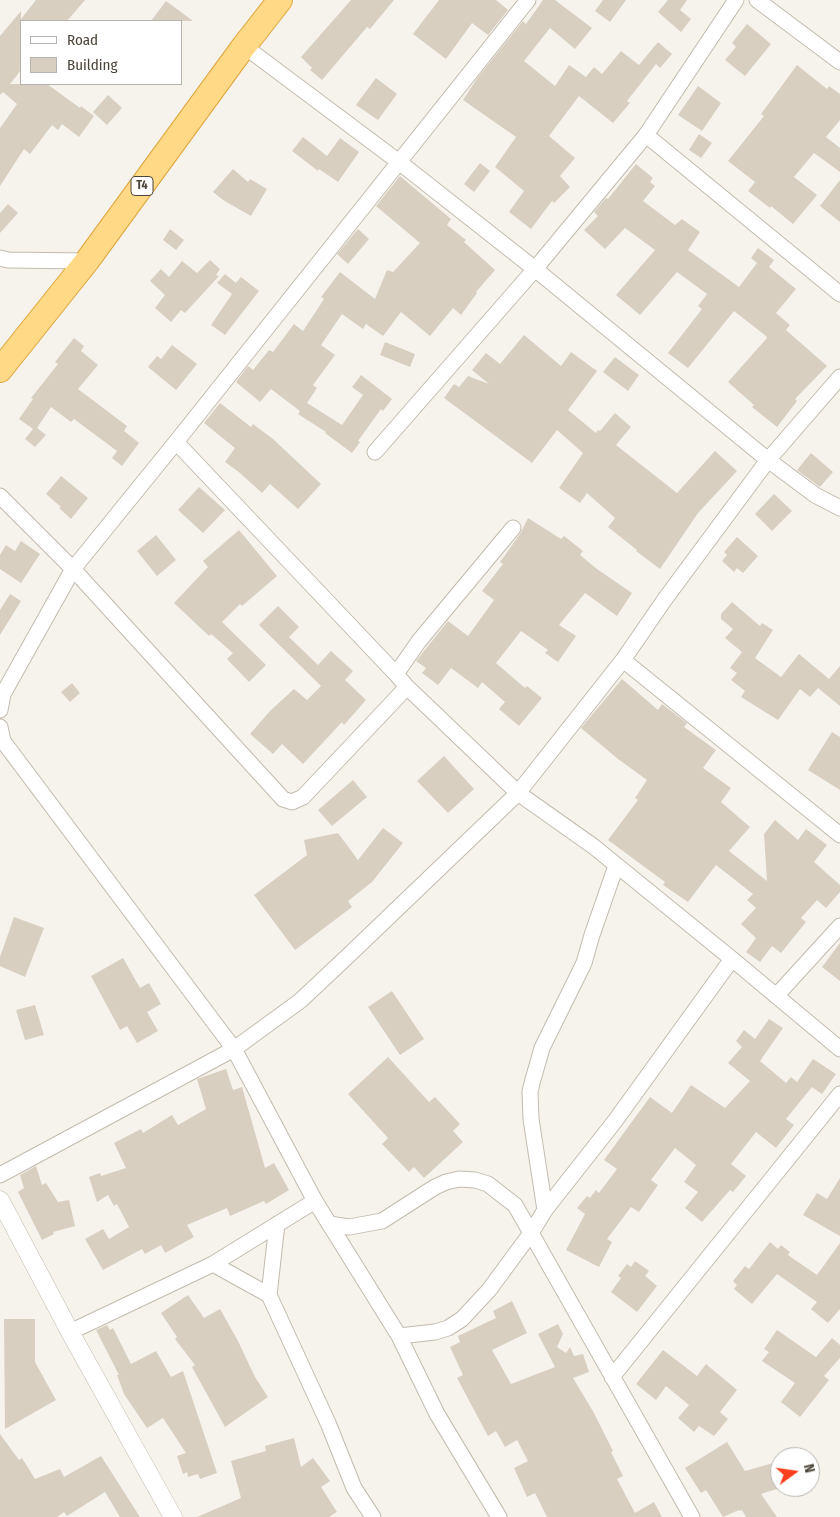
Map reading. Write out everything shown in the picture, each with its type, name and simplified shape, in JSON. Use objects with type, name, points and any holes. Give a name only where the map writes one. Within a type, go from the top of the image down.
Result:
[{"type":"highway","name":"T4","points":[[0,370],[87,261],[244,46],[280,0]]},
{"type":"street","points":[[0,710],[3,694],[72,569],[176,442],[528,0]]},
{"type":"street","points":[[375,452],[535,269],[646,135],[736,0]]},
{"type":"street","points":[[757,0],[840,62]]},
{"type":"street","points":[[244,46],[399,162],[535,269],[768,460],[815,495],[840,508]]},
{"type":"street","points":[[646,135],[840,294]]},
{"type":"street","points":[[0,258],[8,260],[87,261]]},
{"type":"street","points":[[0,1176],[234,1049],[300,1001],[518,793],[623,660],[665,599],[768,460],[840,378]]},
{"type":"street","points":[[176,442],[407,687],[518,793],[593,846],[840,1049]]},
{"type":"street","points":[[0,496],[72,569],[282,799],[292,802],[303,797],[407,687]]},
{"type":"street","points":[[396,674],[419,641],[514,528]]},
{"type":"street","points":[[623,660],[840,835]]},
{"type":"street","points":[[0,727],[3,741],[234,1049],[315,1201],[399,1336],[437,1414],[499,1517]]},
{"type":"street","points":[[545,1210],[531,1118],[530,1092],[542,1048],[584,963],[616,866]]},
{"type":"street","points":[[776,996],[840,926]]},
{"type":"street","points":[[399,1336],[434,1332],[448,1328],[462,1320],[489,1290],[531,1233],[545,1210],[615,1121],[732,959]]},
{"type":"street","points":[[612,1377],[840,1094]]},
{"type":"street","points":[[329,1224],[349,1227],[382,1221],[435,1188],[459,1179],[476,1180],[488,1184],[515,1205],[692,1517]]},
{"type":"street","points":[[0,1200],[70,1332],[173,1517]]},
{"type":"street","points":[[70,1332],[213,1264],[315,1201]]},
{"type":"street","points":[[277,1224],[269,1295],[328,1423],[354,1488],[373,1517]]},
{"type":"street","points":[[213,1264],[269,1295]]},
{"type":"building","points":[[36,0],[85,0],[68,20],[20,20],[20,71],[10,84],[48,85],[94,116],[79,137],[62,124],[58,130],[52,125],[30,154],[24,149],[0,186],[0,128],[17,104],[3,92],[0,95],[0,36],[21,11],[21,19]]},
{"type":"building","points":[[351,0],[394,0],[370,29],[367,27],[322,80],[310,70],[312,68],[301,57]]},
{"type":"building","points":[[439,0],[496,0],[508,10],[488,35],[472,23],[446,59],[413,34]]},
{"type":"building","points":[[543,0],[555,0],[592,28],[575,49],[550,28],[524,61],[555,86],[569,65],[586,77],[594,67],[602,74],[621,51],[639,65],[658,42],[672,54],[660,68],[656,64],[627,101],[630,103],[613,123],[579,96],[549,136],[575,158],[560,176],[570,187],[554,203],[552,201],[531,229],[509,212],[524,191],[495,167],[516,137],[463,100],[478,77],[523,21],[526,24]]},
{"type":"building","points":[[603,0],[626,0],[610,22],[595,11]]},
{"type":"building","points":[[668,0],[687,0],[680,10],[691,19],[681,32],[658,12]]},
{"type":"building","points":[[166,1],[193,21],[182,20],[152,20]]},
{"type":"building","points":[[747,24],[771,44],[745,76],[725,60],[736,47],[732,43]]},
{"type":"building","points":[[797,65],[827,89],[829,86],[840,94],[840,120],[826,137],[840,148],[840,172],[814,153],[794,177],[817,195],[793,224],[771,206],[770,208],[748,191],[755,182],[728,161],[764,116],[761,114]]},
{"type":"building","points":[[376,78],[397,94],[378,120],[356,105]]},
{"type":"building","points":[[698,86],[721,103],[702,131],[678,115]]},
{"type":"building","points":[[108,95],[122,108],[107,125],[93,112]]},
{"type":"building","points":[[699,134],[712,143],[701,158],[689,150]]},
{"type":"building","points":[[303,137],[327,156],[340,138],[359,152],[338,182],[319,169],[318,171],[292,151]]},
{"type":"building","points":[[480,163],[490,171],[474,192],[464,184]]},
{"type":"building","points":[[636,164],[653,178],[650,182],[655,186],[643,201],[675,225],[682,219],[700,232],[688,250],[739,287],[757,263],[751,258],[758,248],[774,260],[769,267],[796,289],[776,313],[790,325],[786,330],[827,366],[795,399],[797,401],[777,427],[752,407],[754,405],[728,382],[767,338],[766,336],[734,311],[688,368],[668,353],[702,309],[698,306],[707,294],[677,272],[640,315],[616,295],[655,250],[625,228],[605,249],[584,230],[598,216],[594,212],[606,198],[608,199]]},
{"type":"building","points":[[233,169],[248,182],[250,179],[267,189],[251,216],[213,192]]},
{"type":"building","points":[[400,176],[451,219],[447,225],[466,240],[464,242],[495,270],[476,292],[461,315],[453,308],[430,336],[401,312],[383,336],[366,324],[363,329],[342,314],[321,345],[335,355],[313,385],[317,388],[307,403],[342,425],[363,395],[352,387],[361,375],[392,399],[383,411],[381,409],[358,441],[360,442],[352,453],[326,432],[298,414],[300,411],[271,389],[260,402],[236,382],[248,366],[253,370],[269,350],[273,352],[294,324],[303,331],[324,299],[321,297],[340,272],[375,299],[387,270],[393,272],[420,243],[376,206]]},
{"type":"building","points":[[840,180],[840,222],[820,206]]},
{"type":"building","points":[[8,204],[18,213],[0,233],[0,213]]},
{"type":"building","points":[[170,229],[184,240],[176,250],[163,240]]},
{"type":"building","points":[[358,229],[369,239],[348,264],[337,254]]},
{"type":"building","points":[[210,260],[220,269],[216,275],[219,276],[185,313],[181,310],[171,322],[155,308],[165,295],[150,281],[161,269],[169,277],[182,261],[197,273]]},
{"type":"building","points":[[225,274],[236,283],[241,277],[259,291],[225,335],[211,325],[232,294],[217,283]]},
{"type":"building","points":[[524,335],[561,366],[571,352],[597,371],[568,410],[596,433],[598,430],[600,431],[615,413],[631,427],[616,445],[677,493],[715,451],[737,471],[698,513],[660,569],[608,527],[615,518],[587,493],[580,503],[559,488],[583,453],[557,430],[532,463],[444,398],[454,384],[459,387],[468,376],[489,384],[472,370],[486,353],[500,364]]},
{"type":"building","points":[[74,338],[84,346],[81,351],[98,365],[78,389],[127,426],[124,431],[139,443],[122,466],[112,458],[117,451],[74,419],[71,422],[51,407],[37,428],[46,435],[35,447],[25,439],[33,429],[19,419],[33,399],[31,398],[58,364],[55,362]]},
{"type":"building","points":[[385,342],[415,354],[410,367],[380,355]]},
{"type":"building","points":[[172,345],[197,364],[176,390],[148,367],[157,356],[161,359]]},
{"type":"building","points":[[615,357],[639,375],[628,391],[603,372]]},
{"type":"building","points":[[220,403],[251,427],[253,424],[273,439],[321,484],[298,509],[270,484],[262,493],[225,462],[235,448],[204,423]]},
{"type":"building","points":[[811,453],[833,472],[820,487],[797,470]]},
{"type":"building","points":[[61,476],[88,498],[71,519],[46,494]]},
{"type":"building","points":[[199,487],[225,510],[203,533],[178,510]]},
{"type":"building","points":[[774,494],[792,511],[772,531],[755,514]]},
{"type":"building","points":[[528,518],[561,539],[564,536],[583,551],[580,555],[632,593],[617,616],[585,593],[559,625],[576,636],[558,662],[545,653],[548,650],[521,631],[496,663],[525,688],[527,686],[542,698],[519,726],[499,709],[505,702],[482,682],[478,688],[451,668],[438,685],[422,673],[426,668],[416,661],[448,621],[468,636],[494,600],[482,591],[503,564],[500,562],[520,534]]},
{"type":"building","points":[[239,530],[277,576],[242,606],[240,604],[222,622],[266,665],[249,682],[227,659],[233,653],[211,634],[209,636],[174,603],[208,567],[203,561]]},
{"type":"building","points":[[156,535],[176,560],[157,576],[137,551]]},
{"type":"building","points":[[737,537],[758,556],[743,573],[737,568],[734,572],[722,561],[727,555],[724,552]]},
{"type":"building","points":[[21,541],[40,554],[21,583],[0,569],[0,555],[6,545],[15,551]]},
{"type":"building","points":[[10,594],[21,601],[0,635],[0,610]]},
{"type":"building","points":[[732,602],[760,626],[762,623],[773,630],[755,658],[781,677],[799,654],[829,679],[840,666],[840,706],[818,688],[810,697],[800,689],[778,720],[741,697],[745,691],[731,680],[737,673],[730,668],[742,652],[725,638],[733,629],[721,619],[721,614]]},
{"type":"building","points":[[278,606],[299,627],[289,637],[318,665],[331,651],[353,671],[345,680],[366,700],[344,725],[342,722],[303,764],[282,744],[273,754],[250,734],[270,711],[294,689],[307,700],[321,686],[259,625]]},
{"type":"building","points":[[622,679],[658,710],[662,704],[687,723],[684,727],[716,750],[703,768],[731,788],[721,802],[750,827],[729,851],[767,881],[764,834],[775,820],[798,840],[806,829],[827,845],[814,862],[840,885],[840,892],[826,908],[817,900],[801,918],[806,922],[781,953],[772,946],[760,962],[746,952],[756,938],[741,924],[756,908],[747,900],[753,894],[716,865],[688,902],[663,885],[665,882],[608,840],[638,800],[635,798],[647,780],[581,728]]},
{"type":"building","points":[[72,683],[80,693],[70,702],[61,692]]},
{"type":"building","points":[[832,732],[840,737],[840,790],[808,770]]},
{"type":"building","points":[[444,756],[474,789],[448,813],[417,781]]},
{"type":"building","points":[[353,780],[367,797],[332,826],[318,810]]},
{"type":"building","points":[[383,828],[403,843],[372,882],[348,901],[352,907],[295,950],[254,895],[307,855],[304,840],[338,833],[358,860]]},
{"type":"building","points":[[14,917],[44,928],[25,977],[0,966],[0,957]]},
{"type":"building","points":[[840,943],[840,981],[822,967]]},
{"type":"building","points":[[123,958],[140,988],[149,983],[161,1004],[147,1012],[158,1031],[137,1043],[127,1026],[120,1030],[91,976]]},
{"type":"building","points":[[392,991],[424,1039],[400,1055],[368,1007]]},
{"type":"building","points":[[35,1005],[44,1035],[25,1040],[16,1010]]},
{"type":"building","points":[[769,1019],[783,1028],[760,1061],[786,1083],[791,1077],[797,1082],[813,1059],[836,1074],[822,1094],[812,1087],[786,1119],[794,1125],[776,1148],[756,1132],[731,1164],[746,1176],[733,1192],[730,1190],[702,1222],[685,1208],[698,1192],[684,1182],[696,1165],[675,1148],[651,1180],[658,1185],[639,1212],[631,1207],[607,1239],[612,1242],[599,1267],[566,1250],[585,1214],[577,1208],[587,1196],[590,1198],[596,1190],[599,1193],[617,1169],[604,1160],[650,1097],[672,1113],[691,1085],[725,1108],[750,1081],[728,1063],[742,1047],[736,1041],[744,1030],[755,1039]]},
{"type":"building","points":[[388,1057],[429,1102],[435,1097],[460,1124],[453,1131],[463,1142],[424,1178],[414,1167],[409,1172],[382,1144],[388,1138],[348,1094]]},
{"type":"building","points":[[226,1069],[233,1090],[242,1087],[265,1168],[274,1163],[289,1190],[266,1204],[264,1201],[230,1216],[227,1208],[187,1225],[194,1237],[165,1253],[161,1245],[145,1254],[142,1249],[103,1270],[85,1239],[103,1229],[109,1239],[129,1227],[117,1204],[114,1206],[108,1195],[97,1202],[89,1177],[100,1173],[101,1176],[126,1168],[114,1143],[141,1129],[143,1133],[172,1115],[178,1125],[206,1109],[197,1079]]},
{"type":"building","points":[[36,1166],[42,1185],[46,1183],[58,1202],[69,1200],[75,1226],[53,1232],[54,1234],[42,1240],[18,1192],[24,1188],[20,1175]]},
{"type":"building","points":[[840,1178],[840,1236],[803,1215],[817,1193],[827,1199]]},
{"type":"building","points":[[770,1242],[778,1249],[781,1245],[790,1252],[788,1255],[817,1275],[840,1243],[840,1309],[828,1323],[811,1309],[817,1302],[777,1274],[752,1304],[734,1289],[737,1285],[733,1281],[745,1266],[749,1269]]},
{"type":"building","points":[[635,1261],[649,1271],[645,1276],[657,1286],[637,1312],[611,1292],[621,1278],[618,1276],[627,1264],[631,1267]]},
{"type":"building","points":[[188,1295],[204,1318],[220,1309],[255,1377],[268,1397],[225,1427],[192,1367],[195,1365],[175,1339],[177,1337],[161,1313]]},
{"type":"building","points":[[512,1301],[527,1333],[492,1350],[511,1384],[555,1367],[538,1334],[558,1324],[563,1334],[557,1347],[566,1353],[570,1347],[574,1356],[583,1354],[589,1372],[573,1378],[594,1413],[613,1451],[611,1452],[623,1476],[617,1479],[635,1513],[654,1502],[662,1517],[547,1517],[535,1493],[527,1497],[514,1468],[528,1461],[517,1440],[505,1447],[496,1431],[488,1436],[457,1378],[463,1375],[450,1347],[460,1342],[458,1336],[496,1318],[493,1311]]},
{"type":"building","points":[[4,1319],[35,1319],[35,1362],[56,1400],[5,1429]]},
{"type":"building","points":[[107,1325],[110,1330],[113,1328],[131,1364],[156,1351],[171,1377],[183,1371],[217,1473],[200,1479],[198,1474],[188,1477],[187,1472],[183,1474],[177,1456],[186,1453],[163,1418],[147,1428],[124,1394],[117,1375],[119,1375],[96,1330]]},
{"type":"building","points":[[777,1330],[816,1357],[832,1338],[840,1345],[840,1358],[824,1376],[829,1380],[800,1417],[781,1402],[795,1383],[762,1361],[769,1352],[764,1349]]},
{"type":"building","points":[[663,1350],[697,1376],[706,1364],[737,1390],[720,1412],[728,1419],[714,1436],[699,1426],[694,1432],[678,1418],[689,1405],[666,1386],[656,1400],[636,1384]]},
{"type":"building","points":[[0,1434],[19,1460],[22,1458],[35,1479],[60,1469],[64,1477],[101,1456],[140,1517],[120,1517],[105,1492],[67,1516],[64,1512],[57,1517],[0,1517]]},
{"type":"building","points":[[294,1438],[301,1467],[313,1458],[330,1481],[321,1487],[337,1512],[329,1517],[197,1517],[241,1498],[231,1461],[266,1451],[265,1446]]},
{"type":"building","points":[[727,1442],[745,1471],[770,1464],[770,1491],[761,1494],[777,1517],[746,1517],[742,1510],[739,1510],[723,1517],[706,1490],[701,1493],[685,1468]]}]
